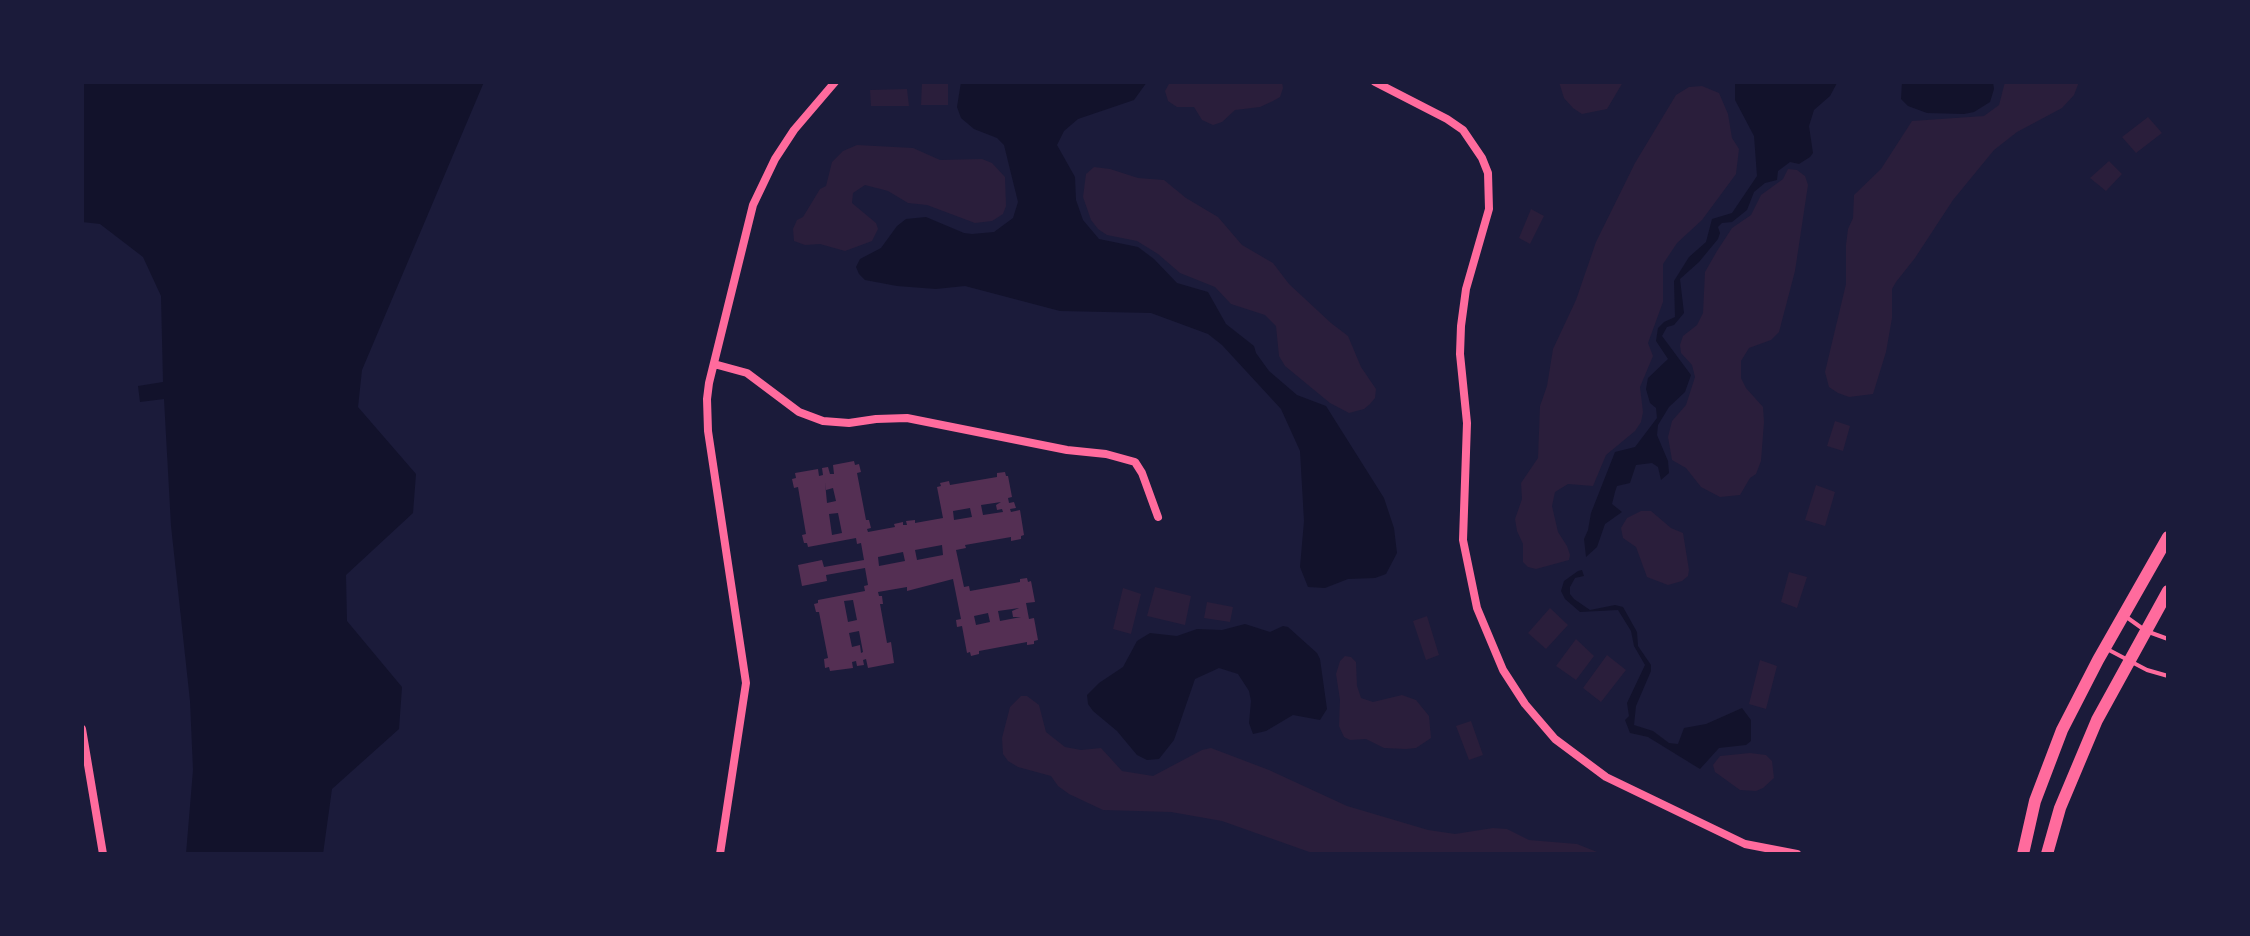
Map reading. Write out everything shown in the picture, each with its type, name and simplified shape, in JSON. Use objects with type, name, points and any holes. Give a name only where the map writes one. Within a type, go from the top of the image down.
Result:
[{"type":"main road","points":[[2023,854],[2035,801],[2073,708],[2168,537]]},
{"type":"main road","points":[[2047,854],[2060,808],[2083,750],[2168,591]]},
{"type":"street","points":[[720,854],[746,683],[708,431],[707,399],[756,197],[794,130],[835,82]]},
{"type":"street","points":[[1375,82],[1463,130],[1488,173],[1489,209],[1466,289],[1461,326],[1460,354],[1467,423],[1463,540],[1477,608],[1503,670],[1525,704],[1555,739],[1606,777],[1745,844],[1797,854]]},
{"type":"street","points":[[714,364],[747,373],[799,412],[823,421],[849,423],[907,418],[1135,462],[1158,517]]},
{"type":"street","points":[[82,729],[103,854]]},
{"type":"lane","points":[[2123,615],[2146,631],[2168,639]]},
{"type":"lane","points":[[2105,648],[2147,670],[2168,676]]},
{"type":"shaded area","points":[[82,82],[484,82],[362,370],[358,407],[416,474],[413,513],[346,575],[347,621],[402,687],[399,729],[332,789],[323,854],[186,854],[193,770],[190,701],[171,526],[164,399],[140,402],[138,386],[163,382],[161,296],[143,257],[100,224],[82,222]]},
{"type":"shaded area","points":[[922,82],[948,82],[948,105],[921,105]]},
{"type":"shaded area","points":[[961,82],[1147,82],[1134,100],[1078,119],[1064,131],[1057,145],[1075,177],[1076,200],[1083,220],[1099,239],[1138,247],[1177,283],[1208,292],[1226,324],[1254,346],[1269,371],[1297,395],[1326,406],[1384,498],[1394,528],[1397,553],[1386,574],[1375,578],[1348,579],[1325,588],[1308,587],[1300,567],[1304,521],[1300,451],[1281,409],[1208,334],[1151,313],[1060,311],[965,286],[936,289],[897,286],[865,280],[859,274],[856,267],[860,259],[881,248],[906,219],[926,217],[972,234],[994,232],[1013,218],[1018,202],[1004,145],[997,138],[974,129],[961,118],[957,107]]},
{"type":"shaded area","points":[[1170,82],[1282,82],[1283,88],[1280,97],[1273,101],[1260,107],[1235,110],[1222,122],[1213,125],[1202,120],[1194,107],[1177,107],[1168,101],[1165,91]]},
{"type":"shaded area","points":[[1559,82],[1623,82],[1607,109],[1582,114],[1564,98]]},
{"type":"shaded area","points":[[1735,82],[1837,83],[1830,96],[1814,110],[1809,126],[1813,153],[1810,157],[1799,164],[1790,162],[1778,171],[1777,180],[1765,183],[1754,192],[1747,210],[1732,222],[1722,223],[1718,227],[1718,239],[1680,279],[1684,313],[1674,325],[1667,327],[1662,336],[1691,375],[1685,392],[1669,407],[1658,425],[1657,435],[1668,461],[1669,473],[1661,480],[1658,467],[1652,463],[1636,465],[1630,483],[1617,486],[1615,492],[1612,504],[1622,512],[1605,524],[1597,547],[1586,557],[1584,539],[1591,513],[1615,452],[1635,447],[1657,418],[1656,408],[1650,403],[1646,389],[1648,378],[1668,359],[1656,341],[1658,328],[1675,317],[1674,281],[1689,257],[1706,242],[1712,219],[1732,213],[1757,176],[1754,136],[1735,100]]},
{"type":"shaded area","points":[[1902,82],[1993,82],[1994,89],[1990,102],[1974,112],[1927,113],[1908,106],[1901,99]]},
{"type":"shaded area","points":[[2005,82],[2079,82],[2074,95],[2062,108],[2017,132],[1994,150],[1953,200],[1896,282],[1892,289],[1892,318],[1886,352],[1873,394],[1849,397],[1838,393],[1829,387],[1825,372],[1846,284],[1846,245],[1853,218],[1854,195],[1881,169],[1912,121],[1984,116],[1999,105]]},
{"type":"shaded area","points":[[1702,86],[1719,93],[1728,114],[1732,138],[1739,149],[1736,174],[1702,220],[1677,243],[1663,264],[1663,302],[1648,343],[1653,356],[1640,387],[1641,422],[1635,431],[1606,455],[1593,486],[1568,484],[1555,492],[1552,506],[1558,532],[1570,555],[1569,560],[1536,569],[1528,567],[1523,562],[1523,544],[1515,519],[1522,499],[1521,483],[1538,458],[1540,406],[1553,349],[1576,300],[1596,242],[1635,163],[1676,95],[1689,87]]},
{"type":"shaded area","points":[[907,89],[909,106],[871,106],[870,90]]},
{"type":"shaded area","points":[[2148,117],[2162,133],[2136,153],[2122,137]]},
{"type":"shaded area","points":[[857,145],[913,148],[940,160],[982,159],[992,163],[1005,177],[1006,206],[1003,214],[992,221],[975,223],[927,205],[908,203],[888,191],[865,185],[853,193],[852,203],[876,223],[878,229],[872,241],[845,251],[794,241],[793,229],[797,220],[803,217],[820,189],[826,186],[832,162],[843,151]]},
{"type":"shaded area","points":[[2109,161],[2122,174],[2106,191],[2090,178]]},
{"type":"shaded area","points":[[1094,167],[1138,178],[1164,180],[1186,198],[1218,217],[1242,245],[1273,263],[1289,284],[1348,336],[1361,367],[1376,389],[1375,398],[1370,404],[1349,413],[1330,403],[1285,366],[1279,356],[1276,326],[1265,315],[1231,304],[1215,287],[1180,273],[1137,241],[1107,235],[1098,229],[1091,220],[1083,197],[1086,174]]},
{"type":"shaded area","points":[[1788,169],[1797,170],[1805,176],[1808,185],[1795,271],[1779,332],[1771,340],[1749,348],[1741,361],[1741,378],[1763,407],[1761,461],[1756,474],[1740,495],[1720,497],[1701,487],[1686,468],[1672,460],[1668,437],[1672,421],[1686,405],[1695,377],[1692,365],[1681,353],[1680,345],[1683,336],[1697,325],[1703,313],[1705,272],[1717,251],[1732,228],[1751,215],[1761,195],[1783,179]]},
{"type":"shaded area","points":[[1531,209],[1544,216],[1530,244],[1519,238]]},
{"type":"shaded area","points":[[1835,421],[1850,426],[1843,451],[1827,446]]},
{"type":"shaded area","points":[[1816,485],[1835,492],[1825,526],[1805,520]]},
{"type":"shaded area","points":[[1641,511],[1651,511],[1671,528],[1683,533],[1689,570],[1682,581],[1668,585],[1647,577],[1636,547],[1623,538],[1621,528],[1627,518]]},
{"type":"shaded area","points":[[1582,570],[1584,576],[1575,578],[1570,594],[1590,610],[1615,605],[1623,607],[1637,632],[1638,646],[1651,665],[1636,706],[1634,725],[1653,731],[1669,743],[1678,744],[1684,728],[1706,724],[1742,708],[1751,720],[1751,741],[1746,745],[1719,748],[1700,769],[1648,737],[1630,733],[1625,720],[1629,716],[1627,703],[1645,665],[1634,646],[1631,631],[1618,610],[1580,612],[1565,599],[1561,591],[1564,581]]},
{"type":"shaded area","points":[[1789,572],[1807,577],[1797,608],[1781,602]]},
{"type":"shaded area","points":[[1155,587],[1191,596],[1185,625],[1147,616]]},
{"type":"shaded area","points":[[1123,588],[1141,594],[1131,634],[1113,629]]},
{"type":"shaded area","points":[[1207,602],[1233,607],[1230,622],[1204,618]]},
{"type":"shaded area","points":[[1550,608],[1568,625],[1546,649],[1528,633]]},
{"type":"shaded area","points":[[1427,616],[1439,655],[1426,660],[1413,621]]},
{"type":"shaded area","points":[[1245,624],[1270,632],[1288,627],[1317,653],[1327,709],[1320,720],[1293,715],[1266,731],[1253,734],[1249,723],[1249,691],[1238,674],[1219,668],[1195,679],[1174,740],[1159,759],[1147,760],[1137,755],[1088,704],[1087,695],[1123,667],[1137,641],[1150,633],[1177,636],[1197,629],[1222,630]]},
{"type":"shaded area","points":[[1576,639],[1594,656],[1576,680],[1556,666]]},
{"type":"shaded area","points":[[1607,655],[1626,670],[1601,702],[1583,688]]},
{"type":"shaded area","points":[[1345,656],[1356,662],[1361,698],[1373,702],[1402,695],[1416,700],[1429,716],[1431,738],[1416,748],[1406,749],[1384,748],[1366,739],[1350,740],[1344,737],[1339,726],[1340,700],[1336,674]]},
{"type":"shaded area","points":[[1760,660],[1777,666],[1766,709],[1749,704]]},
{"type":"shaded area","points":[[1021,696],[1027,696],[1039,705],[1046,732],[1065,747],[1081,750],[1101,748],[1122,771],[1153,776],[1211,748],[1269,770],[1347,806],[1428,830],[1455,834],[1507,829],[1529,840],[1577,844],[1602,854],[1315,854],[1222,821],[1171,812],[1103,810],[1069,794],[1051,776],[1008,761],[1003,754],[1002,738],[1010,707]]},
{"type":"shaded area","points":[[1471,721],[1483,755],[1469,760],[1456,726]]},
{"type":"shaded area","points":[[1766,755],[1772,761],[1774,778],[1763,788],[1740,790],[1715,772],[1713,765],[1720,756]]},
{"type":"building","points":[[854,461],[855,465],[859,464],[861,472],[857,473],[866,520],[869,520],[871,528],[867,529],[868,532],[895,527],[894,524],[903,522],[907,525],[906,521],[915,520],[915,523],[943,518],[937,487],[941,486],[940,483],[949,481],[950,485],[997,477],[997,473],[1005,472],[1012,497],[1008,498],[1009,503],[1014,502],[1016,508],[1010,509],[1011,512],[1020,510],[1024,535],[1021,539],[1011,541],[1011,537],[965,545],[966,548],[956,550],[964,587],[969,586],[970,591],[1020,582],[1020,579],[1031,581],[1035,602],[1026,603],[1029,619],[1034,618],[1038,640],[1034,644],[1027,645],[1027,642],[979,651],[979,654],[971,656],[970,652],[967,653],[962,626],[957,627],[956,620],[961,619],[953,579],[907,591],[907,587],[878,592],[882,596],[883,604],[880,604],[894,663],[868,668],[866,659],[863,660],[864,665],[857,666],[856,661],[852,662],[853,668],[830,671],[829,667],[825,668],[824,659],[828,658],[819,612],[816,612],[814,604],[818,600],[865,591],[864,586],[868,585],[865,568],[826,575],[827,581],[802,586],[798,565],[822,560],[824,567],[864,560],[861,543],[857,544],[856,538],[808,547],[804,543],[802,535],[806,534],[798,487],[794,488],[792,479],[796,478],[795,473],[818,469],[819,476],[823,475],[822,468],[828,467],[830,474],[834,474],[833,465]],"holes":[[[825,482],[826,490],[833,488],[836,501],[827,503]],[[1001,502],[996,505],[997,510],[1002,509],[1003,512],[983,515],[981,505]],[[970,508],[972,517],[954,520],[953,511]],[[838,513],[842,533],[832,535],[829,514]],[[942,545],[943,555],[917,560],[915,550]],[[903,552],[905,561],[879,566],[878,557]],[[853,600],[857,620],[848,622],[844,601]],[[1019,608],[1012,611],[1013,617],[1021,617],[1000,621],[998,611]],[[988,613],[990,622],[976,625],[974,616]],[[859,631],[861,653],[860,645],[852,647],[849,633]]]}]
